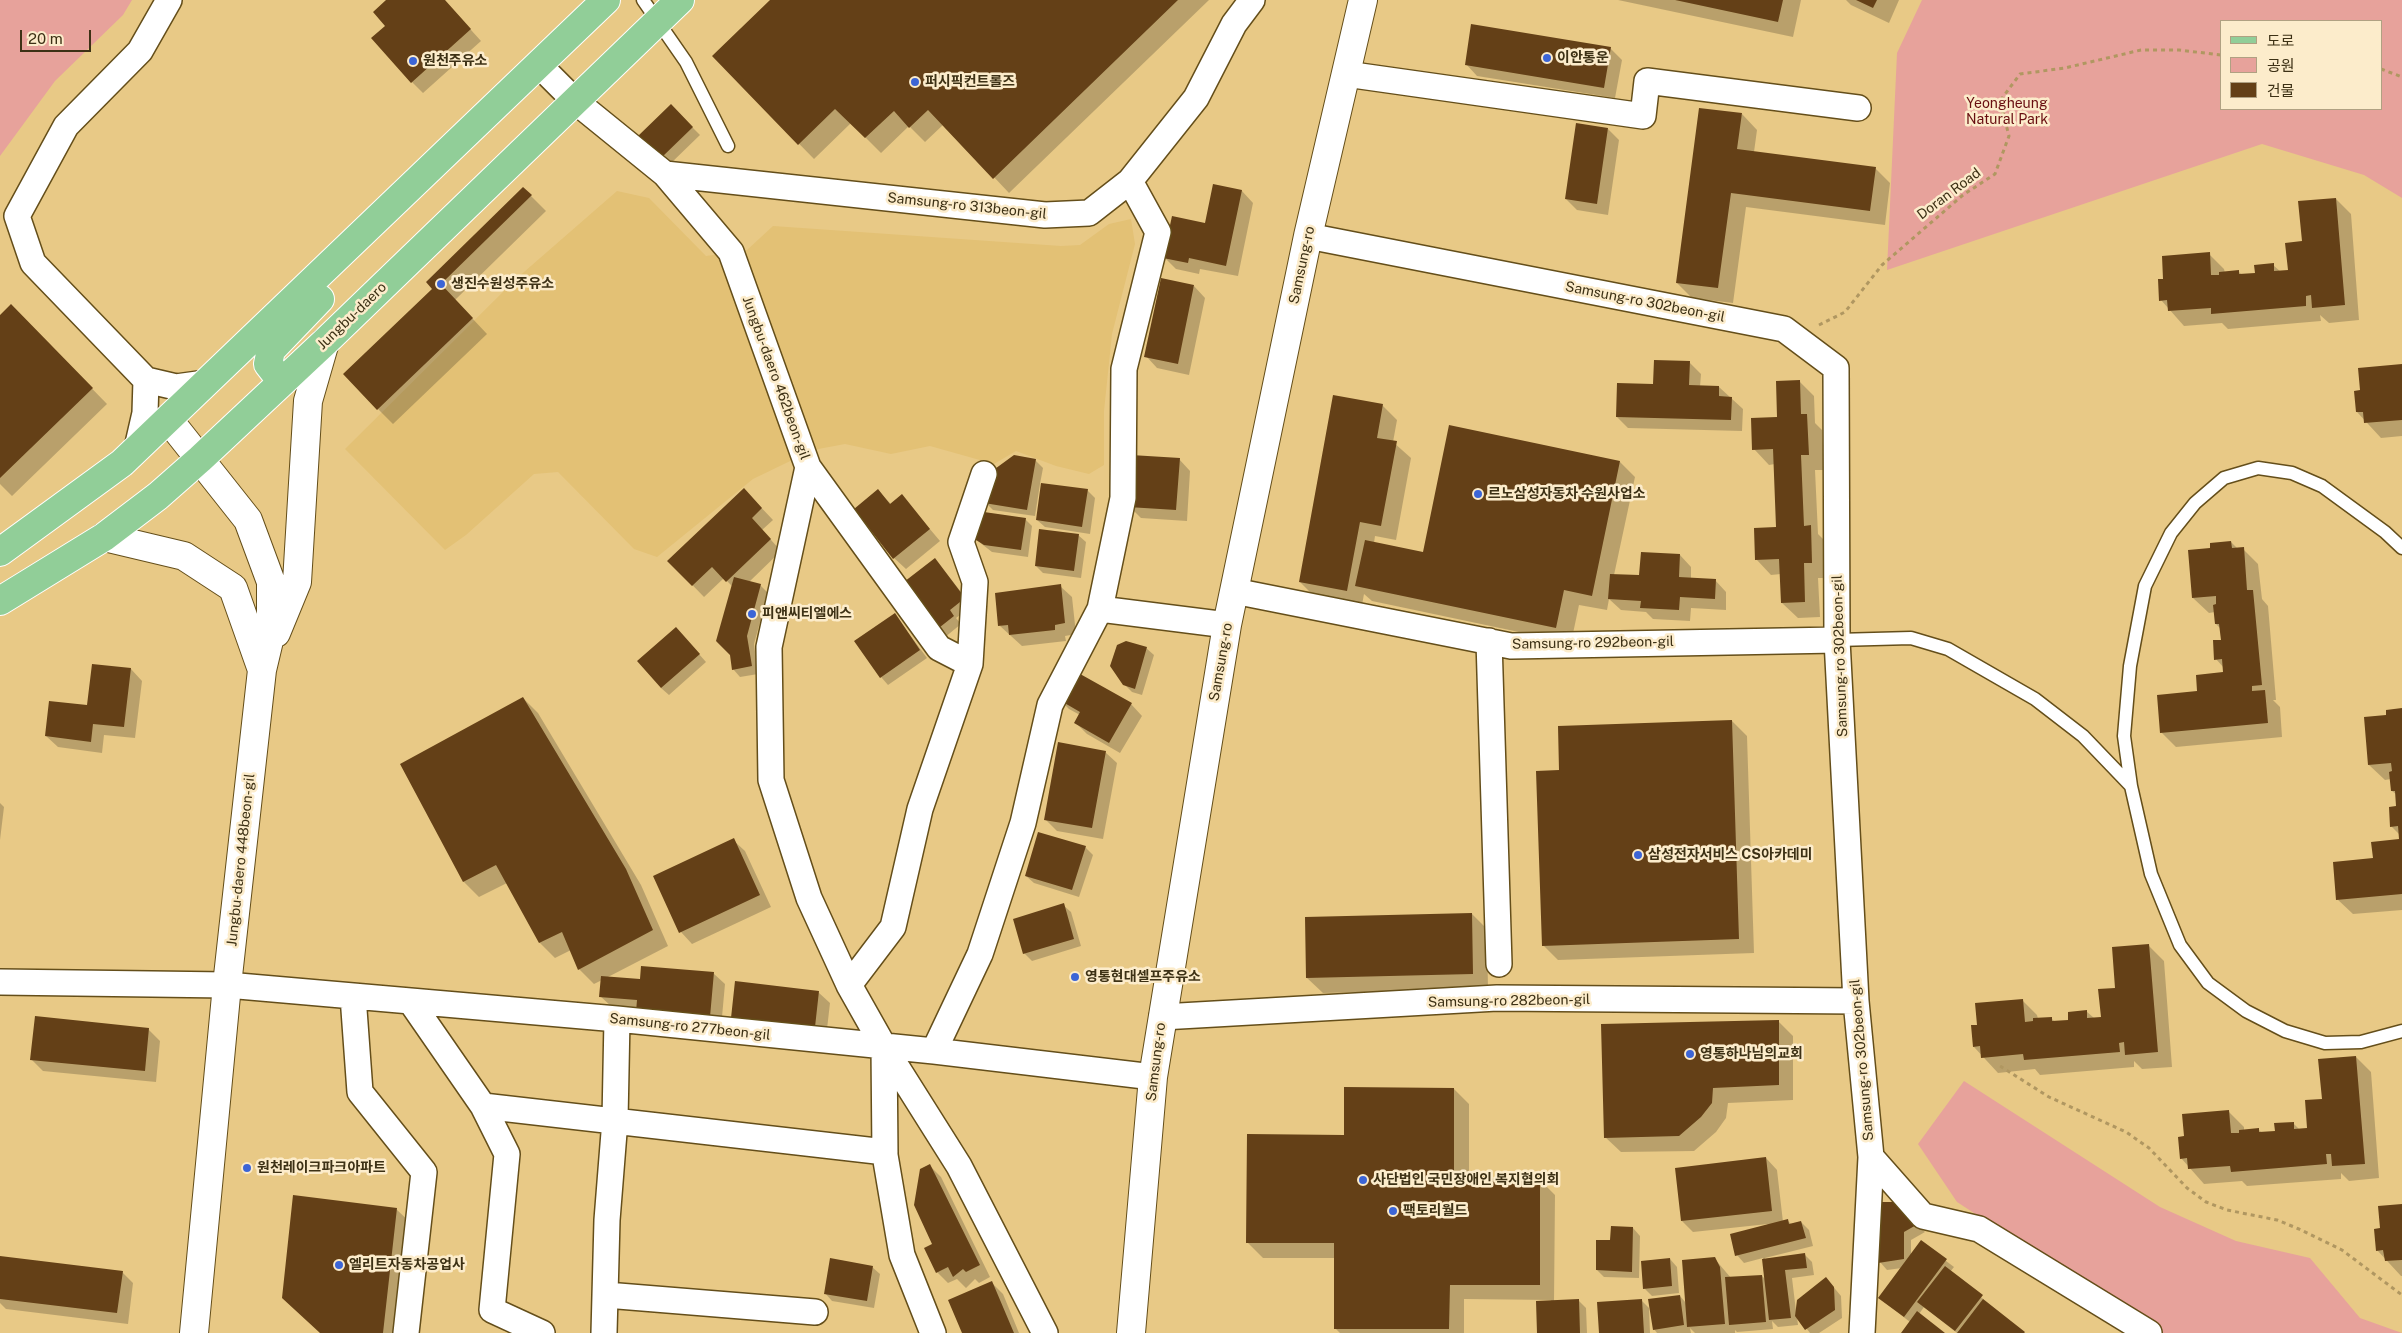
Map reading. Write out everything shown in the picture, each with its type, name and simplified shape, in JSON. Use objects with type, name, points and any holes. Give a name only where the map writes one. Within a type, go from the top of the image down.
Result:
[{"type":"main road","points":[[0,552],[122,463],[606,0]]},
{"type":"main road","name":"Jungbu-daero","points":[[0,601],[104,537],[158,496],[200,459],[325,342],[575,101],[650,11],[680,0]]},
{"type":"main road","points":[[282,382],[268,364],[271,350],[363,256],[365,245],[362,234]]},
{"type":"street","points":[[170,0],[140,51],[66,126],[17,216],[33,263],[146,380],[176,387],[205,383]]},
{"type":"street","name":"Samsung-ro 313beon-gil","points":[[665,174],[1045,215],[1089,213],[1130,181],[1196,98],[1234,24],[1252,0]]},
{"type":"street","name":"Samsung-ro","points":[[1131,1333],[1153,1077],[1227,625],[1308,236],[1362,0]]},
{"type":"street","name":"Jungbu-daero 462beon-gil","points":[[539,65],[575,101],[665,174],[730,252],[808,467],[769,647],[771,780],[809,898],[849,985],[884,1047],[959,1166],[1045,1333]]},
{"type":"street","points":[[1346,74],[1643,116],[1647,81],[1858,108]]},
{"type":"street","points":[[934,1051],[980,954],[1023,823],[1050,705],[1100,609],[1123,498],[1124,369],[1158,232],[1130,181]]},
{"type":"street","name":"Samsung-ro 302beon-gil","points":[[1308,236],[1784,329],[1836,368],[1837,640],[1856,1000],[1871,1157],[1923,1216],[1979,1228],[2149,1333]]},
{"type":"street","points":[[262,670],[297,582],[308,401],[325,342]]},
{"type":"street","points":[[137,448],[145,413],[146,380]]},
{"type":"street","name":"Jungbu-daero 448beon-gil","points":[[168,419],[248,520],[271,582],[271,632],[262,670],[227,984],[194,1333]]},
{"type":"street","points":[[808,467],[939,648],[970,664]]},
{"type":"street","points":[[849,985],[893,926],[920,809],[970,664],[975,582],[961,542],[984,474]]},
{"type":"street","points":[[104,537],[184,556],[233,588],[262,670]]},
{"type":"street","name":"Samsung-ro 292beon-gil","points":[[1234,591],[1511,646],[1837,640]]},
{"type":"street","points":[[1100,609],[1227,625]]},
{"type":"street","points":[[1489,641],[1499,964]]},
{"type":"street","name":"Samsung-ro 277beon-gil","points":[[0,982],[227,984],[410,1002],[617,1019],[934,1051],[1153,1077]]},
{"type":"street","points":[[353,996],[360,1092],[424,1172],[406,1333]]},
{"type":"street","name":"Samsung-ro 282beon-gil","points":[[1162,1016],[1498,998],[1856,1000]]},
{"type":"street","points":[[410,1002],[483,1106],[506,1154],[492,1310],[542,1333]]},
{"type":"street","points":[[604,1333],[607,1220],[615,1120],[617,1019]]},
{"type":"street","points":[[884,1047],[884,1152],[902,1255],[933,1333]]},
{"type":"street","points":[[483,1106],[884,1152]]},
{"type":"street","points":[[1862,1333],[1871,1157]]},
{"type":"street","points":[[606,1295],[814,1312]]},
{"type":"lane","points":[[650,11],[686,62],[728,146]]},
{"type":"lane","points":[[2402,548],[2385,532],[2322,486],[2292,473],[2258,468],[2224,478],[2195,503],[2171,533],[2145,586],[2130,666],[2125,728],[2131,786],[2151,874],[2180,945],[2208,983],[2246,1011],[2285,1031],[2325,1043],[2361,1042],[2402,1031]]},
{"type":"lane","points":[[1837,640],[1911,638],[1948,649],[2034,700],[2083,736],[2131,786]]},
{"type":"path","name":"Doran Road","points":[[1794,337],[1845,312],[1882,266],[1963,195],[1995,174],[2009,136],[2000,102],[2020,74],[2065,68],[2141,50],[2179,50],[2220,55]]},
{"type":"path","points":[[2382,69],[2402,76]]},
{"type":"path","points":[[2000,1066],[2049,1097],[2126,1132],[2149,1148],[2187,1188],[2206,1202],[2227,1210],[2277,1220],[2299,1229],[2342,1250],[2402,1295]]},
{"type":"shaded area","points":[[617,191],[649,198],[706,256],[747,250],[773,226],[1061,246],[1080,245],[1109,224],[1131,219],[1135,244],[1112,334],[1104,411],[1104,465],[1089,474],[1056,466],[1016,451],[994,464],[930,446],[891,454],[845,444],[813,450],[753,479],[657,557],[634,549],[558,472],[534,474],[466,535],[445,550],[345,449],[516,279]]},
{"type":"green space","points":[[0,0],[132,0],[123,15],[55,81],[0,156]]},
{"type":"green space","name":"Yeongheung Natural Park","points":[[1922,0],[2402,0],[2402,198],[2364,175],[2262,144],[1887,270],[1897,53]]},
{"type":"green space","points":[[1964,1081],[2160,1207],[2236,1241],[2310,1258],[2360,1318],[2402,1333],[2159,1333],[1957,1202],[1918,1144]]},
{"type":"building","name":"원천주유소","points":[[386,0],[445,0],[471,29],[411,83],[371,38],[385,26],[373,12]]},
{"type":"building","name":"퍼시픽컨트롤즈","points":[[770,0],[1178,0],[993,179],[928,110],[909,128],[894,111],[865,138],[835,109],[798,145],[712,56]]},
{"type":"building","points":[[1675,0],[1783,0],[1778,22]]},
{"type":"building","points":[[1856,0],[1877,0],[1873,8]]},
{"type":"building","points":[[1471,24],[1611,47],[1604,88],[1465,65]]},
{"type":"building","points":[[671,104],[693,127],[660,159],[637,137]]},
{"type":"building","points":[[1699,108],[1742,113],[1737,149],[1876,167],[1870,211],[1731,193],[1718,288],[1676,283]]},
{"type":"building","points":[[1576,123],[1608,128],[1597,204],[1565,199]]},
{"type":"building","points":[[1213,184],[1242,190],[1226,266],[1189,258],[1188,263],[1163,258],[1172,216],[1205,223]]},
{"type":"building","points":[[523,187],[532,195],[441,284],[473,318],[377,410],[343,374],[432,289],[426,282]]},
{"type":"building","points":[[2336,198],[2345,305],[2312,308],[2311,295],[2306,296],[2306,306],[2211,314],[2211,308],[2168,311],[2167,300],[2159,301],[2158,279],[2163,279],[2162,256],[2210,252],[2211,275],[2219,275],[2219,272],[2239,270],[2239,274],[2255,273],[2254,265],[2274,263],[2274,271],[2288,270],[2285,243],[2302,241],[2298,201]]},
{"type":"building","points":[[1161,278],[1194,285],[1178,364],[1144,357]]},
{"type":"building","points":[[11,304],[93,388],[0,478],[0,315]]},
{"type":"building","points":[[1654,360],[1690,361],[1689,385],[1719,386],[1719,396],[1732,397],[1731,420],[1616,417],[1617,383],[1653,384]]},
{"type":"building","points":[[2402,364],[2402,420],[2364,423],[2363,412],[2356,412],[2354,391],[2360,390],[2358,368]]},
{"type":"building","points":[[1800,380],[1801,414],[1807,414],[1809,455],[1801,455],[1804,526],[1811,525],[1812,563],[1804,563],[1805,602],[1781,603],[1779,559],[1755,560],[1754,528],[1776,527],[1773,449],[1752,450],[1751,418],[1777,417],[1776,381]]},
{"type":"building","points":[[1333,395],[1383,404],[1377,438],[1397,441],[1381,526],[1360,522],[1347,591],[1299,582]]},
{"type":"building","points":[[1449,425],[1620,461],[1592,596],[1564,590],[1556,628],[1355,586],[1365,540],[1423,552]]},
{"type":"building","points":[[1014,455],[1036,459],[1027,510],[984,503],[988,474]]},
{"type":"building","points":[[1131,455],[1180,458],[1176,510],[1128,507]]},
{"type":"building","points":[[1041,483],[1088,489],[1082,527],[1036,520]]},
{"type":"building","points":[[744,488],[762,508],[752,518],[771,539],[726,582],[712,567],[692,586],[667,561]]},
{"type":"building","points":[[878,489],[890,504],[902,494],[930,529],[893,559],[854,509]]},
{"type":"building","points":[[977,511],[1026,518],[1021,550],[984,545],[973,538]]},
{"type":"building","points":[[1039,529],[1079,534],[1074,571],[1035,566]]},
{"type":"building","points":[[2231,541],[2232,548],[2244,547],[2247,590],[2253,590],[2262,685],[2252,686],[2252,691],[2265,690],[2268,723],[2160,733],[2157,695],[2197,691],[2196,675],[2223,672],[2222,659],[2214,660],[2213,640],[2221,640],[2219,624],[2215,624],[2213,605],[2216,604],[2216,596],[2192,598],[2188,550],[2210,548],[2210,543]]},
{"type":"building","points":[[1641,552],[1680,554],[1679,577],[1716,579],[1715,599],[1680,597],[1679,610],[1640,608],[1641,601],[1608,599],[1610,574],[1639,575]]},
{"type":"building","points":[[935,558],[965,598],[950,610],[954,616],[935,631],[900,585]]},
{"type":"building","points":[[734,577],[761,584],[747,636],[752,666],[732,670],[730,655],[716,641]]},
{"type":"building","points":[[1061,584],[1065,623],[1055,625],[1055,630],[1009,635],[1008,625],[998,626],[995,593]]},
{"type":"building","points":[[895,613],[920,650],[880,678],[854,641]]},
{"type":"building","points":[[676,627],[700,654],[661,688],[637,661]]},
{"type":"building","points":[[1126,641],[1147,647],[1135,689],[1123,685],[1110,666],[1117,645]]},
{"type":"building","points":[[92,664],[131,668],[124,727],[93,724],[91,742],[45,736],[49,701],[87,705]]},
{"type":"building","points":[[1073,670],[1132,703],[1109,743],[1074,723],[1080,712],[1056,698]]},
{"type":"building","points":[[523,697],[626,869],[653,930],[578,970],[562,932],[539,943],[496,865],[463,882],[400,764]]},
{"type":"building","points":[[2402,708],[2402,894],[2336,900],[2333,862],[2373,858],[2371,842],[2399,839],[2398,826],[2390,827],[2389,807],[2396,806],[2395,791],[2391,791],[2389,772],[2392,771],[2391,763],[2368,765],[2364,717],[2386,715],[2386,710]]},
{"type":"building","name":"삼성전자서비스 CS아카데미","points":[[1732,720],[1739,939],[1542,946],[1536,771],[1559,770],[1558,726]]},
{"type":"building","points":[[1058,742],[1106,751],[1092,828],[1044,820]]},
{"type":"building","points":[[1038,832],[1086,846],[1072,890],[1025,876]]},
{"type":"building","points":[[734,838],[760,895],[679,933],[653,876]]},
{"type":"building","points":[[1064,903],[1074,939],[1023,954],[1013,919]]},
{"type":"building","points":[[1472,913],[1473,974],[1306,978],[1305,917]]},
{"type":"building","points":[[2149,944],[2158,1052],[2125,1055],[2124,1042],[2119,1043],[2120,1052],[2024,1060],[2023,1054],[1981,1058],[1980,1046],[1973,1047],[1971,1025],[1977,1025],[1975,1003],[2023,999],[2025,1022],[2033,1021],[2033,1018],[2052,1017],[2052,1021],[2068,1020],[2068,1012],[2087,1010],[2087,1018],[2101,1017],[2098,989],[2115,988],[2112,947]]},
{"type":"building","points":[[641,966],[714,972],[710,1017],[636,1012],[637,1000],[599,997],[601,976],[640,979]]},
{"type":"building","points":[[735,981],[819,991],[815,1027],[731,1018]]},
{"type":"building","points":[[35,1016],[149,1028],[145,1071],[30,1060]]},
{"type":"building","name":"영통하나님의교회","points":[[1779,1020],[1779,1085],[1713,1088],[1712,1103],[1701,1117],[1679,1136],[1604,1138],[1601,1024]]},
{"type":"building","points":[[2356,1056],[2365,1164],[2332,1166],[2331,1154],[2326,1154],[2327,1164],[2231,1172],[2230,1166],[2188,1169],[2187,1158],[2180,1159],[2178,1137],[2184,1136],[2182,1114],[2229,1110],[2231,1133],[2239,1133],[2239,1130],[2259,1128],[2259,1132],[2275,1131],[2274,1123],[2294,1122],[2294,1129],[2307,1128],[2305,1100],[2322,1099],[2318,1059]]},
{"type":"building","name":"팩토리월드","points":[[1344,1087],[1454,1088],[1454,1178],[1540,1179],[1540,1285],[1450,1285],[1449,1329],[1334,1329],[1334,1243],[1246,1243],[1247,1134],[1344,1135]]},
{"type":"building","points":[[1766,1157],[1772,1211],[1681,1221],[1675,1168]]},
{"type":"building","points":[[930,1164],[980,1265],[966,1272],[963,1269],[953,1277],[948,1267],[936,1273],[924,1248],[932,1244],[914,1205],[920,1169]]},
{"type":"building","points":[[293,1195],[397,1208],[383,1333],[320,1333],[282,1298]]},
{"type":"building","points":[[1876,1202],[1897,1202],[1918,1224],[1904,1232],[1904,1259],[1878,1263]]},
{"type":"building","points":[[2402,1204],[2402,1260],[2385,1261],[2383,1250],[2376,1251],[2374,1229],[2380,1228],[2378,1206]]},
{"type":"building","points":[[1788,1219],[1789,1224],[1801,1221],[1806,1238],[1735,1256],[1730,1234]]},
{"type":"building","points":[[1611,1226],[1633,1227],[1632,1272],[1596,1270],[1596,1240],[1610,1240]]},
{"type":"building","points":[[1921,1240],[1947,1259],[1904,1317],[1878,1298]]},
{"type":"building","points":[[1805,1253],[1807,1268],[1785,1270],[1791,1318],[1769,1320],[1762,1259]]},
{"type":"building","points":[[0,1256],[123,1271],[117,1313],[0,1299]]},
{"type":"building","points":[[1715,1257],[1720,1267],[1725,1324],[1687,1327],[1682,1260]]},
{"type":"building","points":[[830,1258],[873,1266],[867,1301],[824,1294]]},
{"type":"building","points":[[1670,1258],[1672,1286],[1643,1289],[1641,1261]]},
{"type":"building","points":[[1945,1266],[1983,1295],[1955,1331],[1917,1302]]},
{"type":"building","points":[[1762,1275],[1766,1322],[1729,1325],[1725,1277]]},
{"type":"building","points":[[1826,1277],[1834,1287],[1835,1310],[1805,1330],[1795,1316],[1797,1300]]},
{"type":"building","points":[[992,1281],[1014,1333],[962,1333],[948,1300]]},
{"type":"building","points":[[1680,1295],[1684,1325],[1653,1330],[1648,1299]]},
{"type":"building","points":[[1579,1299],[1580,1333],[1537,1333],[1536,1301]]},
{"type":"building","points":[[1642,1299],[1644,1333],[1599,1333],[1597,1302]]},
{"type":"building","points":[[1983,1299],[2025,1332],[1957,1333]]},
{"type":"building","points":[[1917,1311],[1945,1333],[1901,1333]]},
{"type":"place","name":"이안통운","points":[[1547,58]]},
{"type":"place","name":"원천주유소","points":[[413,61]]},
{"type":"place","name":"퍼시픽컨트롤즈","points":[[915,82]]},
{"type":"place","name":"생진수원성주유소","points":[[441,284]]},
{"type":"place","name":"르노삼성자동차 수원사업소","points":[[1478,494]]},
{"type":"place","name":"피앤씨티엘에스","points":[[752,614]]},
{"type":"place","name":"삼성전자서비스 CS아카데미","points":[[1638,855]]},
{"type":"place","name":"영통현대셀프주유소","points":[[1075,977]]},
{"type":"place","name":"영통하나님의교회","points":[[1690,1054]]},
{"type":"place","name":"원천레이크파크아파트","points":[[247,1168]]},
{"type":"place","name":"사단법인 국민장애인 복지협의회","points":[[1363,1180]]},
{"type":"place","name":"팩토리월드","points":[[1393,1211]]},
{"type":"place","name":"엘리트자동차공업사","points":[[339,1265]]}]
